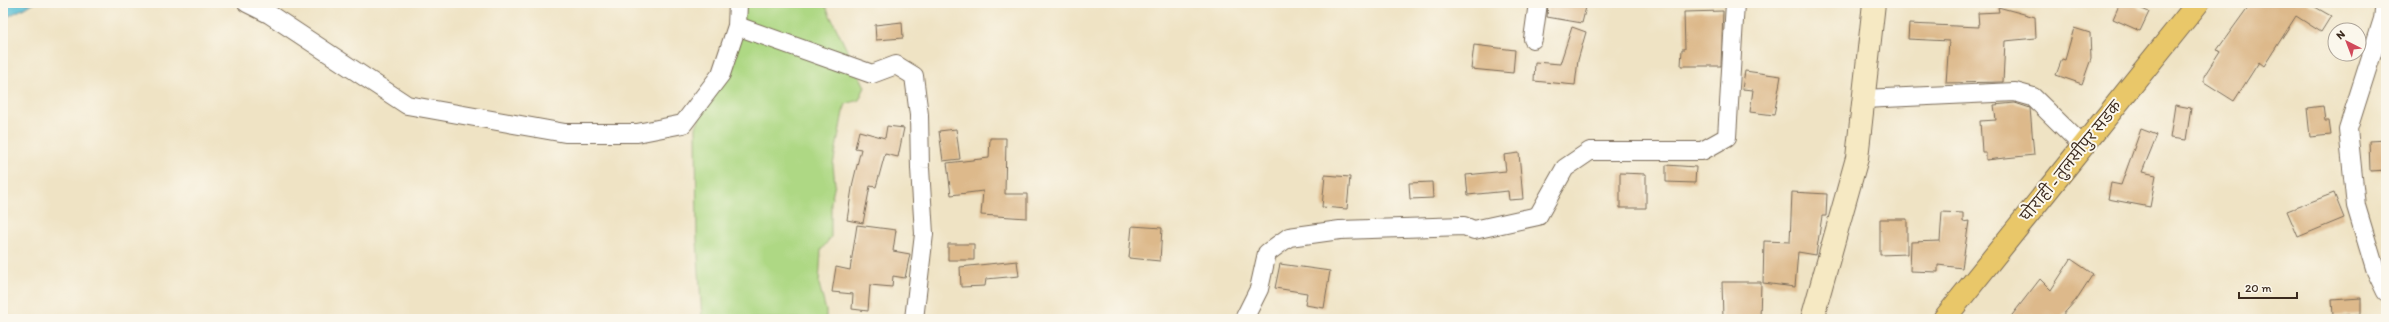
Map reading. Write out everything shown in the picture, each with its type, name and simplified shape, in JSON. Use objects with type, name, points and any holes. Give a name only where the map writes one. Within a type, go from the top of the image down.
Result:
[{"type":"main road","name":"घोराही - तुलसीपुर सडक","points":[[1944,319],[2198,3]]},
{"type":"street","points":[[247,3],[268,14],[407,105],[565,133],[637,133],[683,124],[721,74],[737,26],[738,3]]},
{"type":"street","points":[[1533,39],[1538,3]]},
{"type":"street","points":[[1244,319],[1259,289],[1267,254],[1289,237],[1340,230],[1464,226],[1474,230],[1538,216],[1565,168],[1590,151],[1702,151],[1727,137],[1735,3]]},
{"type":"street","points":[[1812,319],[1857,158],[1874,3]]},
{"type":"street","points":[[2385,3],[2383,19],[2348,129],[2356,206],[2375,270],[2386,292]]},
{"type":"street","points":[[737,26],[872,74],[896,65],[914,76],[919,116],[920,168],[924,234],[914,319]]},
{"type":"street","points":[[1863,99],[2015,92],[2033,97],[2083,146]]},
{"type":"green space","points":[[744,3],[824,3],[865,87],[859,100],[846,104],[843,112],[833,165],[835,184],[831,202],[831,237],[821,250],[819,284],[826,311],[826,319],[702,319],[697,240],[696,127]]},
{"type":"water","points":[[3,3],[34,3],[3,19]]},
{"type":"building","points":[[1548,3],[1587,3],[1582,23],[1547,17]]},
{"type":"building","points":[[2120,3],[2128,3],[2149,12],[2140,31],[2113,19]]},
{"type":"building","points":[[2251,3],[2308,3],[2331,16],[2321,32],[2296,16],[2264,66],[2259,62],[2234,101],[2204,82],[2204,76],[2220,51],[2217,50]]},
{"type":"building","points":[[1998,7],[2035,17],[2036,38],[2005,41],[2003,82],[1946,83],[1949,41],[1908,39],[1909,24],[1979,27],[1978,13],[1999,12]]},
{"type":"building","points":[[1723,11],[1721,66],[1681,66],[1682,49],[1685,49],[1684,12]]},
{"type":"building","points":[[902,22],[903,38],[876,40],[875,25]]},
{"type":"building","points":[[1572,27],[1586,32],[1578,60],[1575,85],[1534,81],[1535,62],[1560,64]]},
{"type":"building","points":[[2074,28],[2090,33],[2091,59],[2082,84],[2056,75],[2062,59],[2065,60]]},
{"type":"building","points":[[1474,45],[1515,50],[1513,73],[1471,69]]},
{"type":"building","points":[[1745,71],[1781,76],[1774,115],[1750,112],[1753,90],[1742,89]]},
{"type":"building","points":[[2015,103],[2030,108],[2034,155],[1986,160],[1986,152],[1982,152],[1980,121],[1996,120],[1994,105]]},
{"type":"building","points":[[2175,105],[2191,108],[2186,140],[2170,138]]},
{"type":"building","points":[[2323,106],[2325,121],[2329,121],[2331,135],[2310,137],[2307,108]]},
{"type":"building","points":[[887,126],[904,128],[898,157],[885,154],[876,187],[870,186],[863,223],[847,220],[853,182],[861,149],[855,148],[859,131],[885,138]]},
{"type":"building","points":[[956,129],[960,159],[943,161],[939,131]]},
{"type":"building","points":[[2141,129],[2157,135],[2142,172],[2156,175],[2150,207],[2108,199],[2111,183],[2121,185]]},
{"type":"building","points":[[990,138],[1006,138],[1005,194],[1027,194],[1027,218],[981,215],[983,191],[951,195],[947,163],[989,158]]},
{"type":"building","points":[[2386,140],[2386,170],[2370,171],[2369,141]]},
{"type":"building","points":[[1519,153],[1523,199],[1509,200],[1508,191],[1468,195],[1466,175],[1506,171],[1504,155]]},
{"type":"building","points":[[1666,165],[1696,167],[1695,183],[1666,182]]},
{"type":"building","points":[[1620,173],[1646,174],[1646,208],[1620,208]]},
{"type":"building","points":[[1325,175],[1350,177],[1347,209],[1322,207]]},
{"type":"building","points":[[1432,182],[1433,198],[1410,199],[1409,183]]},
{"type":"building","points":[[1792,192],[1827,194],[1826,216],[1822,216],[1816,255],[1798,252],[1795,287],[1763,283],[1764,241],[1790,242]]},
{"type":"building","points":[[2334,193],[2344,218],[2298,237],[2287,211]]},
{"type":"building","points":[[1942,212],[1963,213],[1963,222],[1969,221],[1962,268],[1938,265],[1938,272],[1910,271],[1911,242],[1940,241]]},
{"type":"building","points":[[1880,219],[1907,219],[1907,254],[1880,255]]},
{"type":"building","points":[[857,225],[896,230],[893,251],[910,254],[905,278],[893,276],[892,287],[870,285],[868,311],[852,309],[853,294],[832,292],[836,267],[850,270]]},
{"type":"building","points":[[1132,226],[1162,228],[1160,261],[1129,258]]},
{"type":"building","points":[[948,244],[974,244],[974,260],[948,260]]},
{"type":"building","points":[[2071,259],[2093,274],[2076,300],[2059,319],[2009,319],[2040,279],[2051,290]]},
{"type":"building","points":[[1017,261],[1019,276],[986,279],[985,286],[961,287],[960,267]]},
{"type":"building","points":[[1280,264],[1330,271],[1324,308],[1305,305],[1307,293],[1275,288]]},
{"type":"building","points":[[1722,282],[1761,282],[1760,319],[1723,319]]},
{"type":"building","points":[[2361,298],[2361,314],[2333,316],[2332,300]]}]
